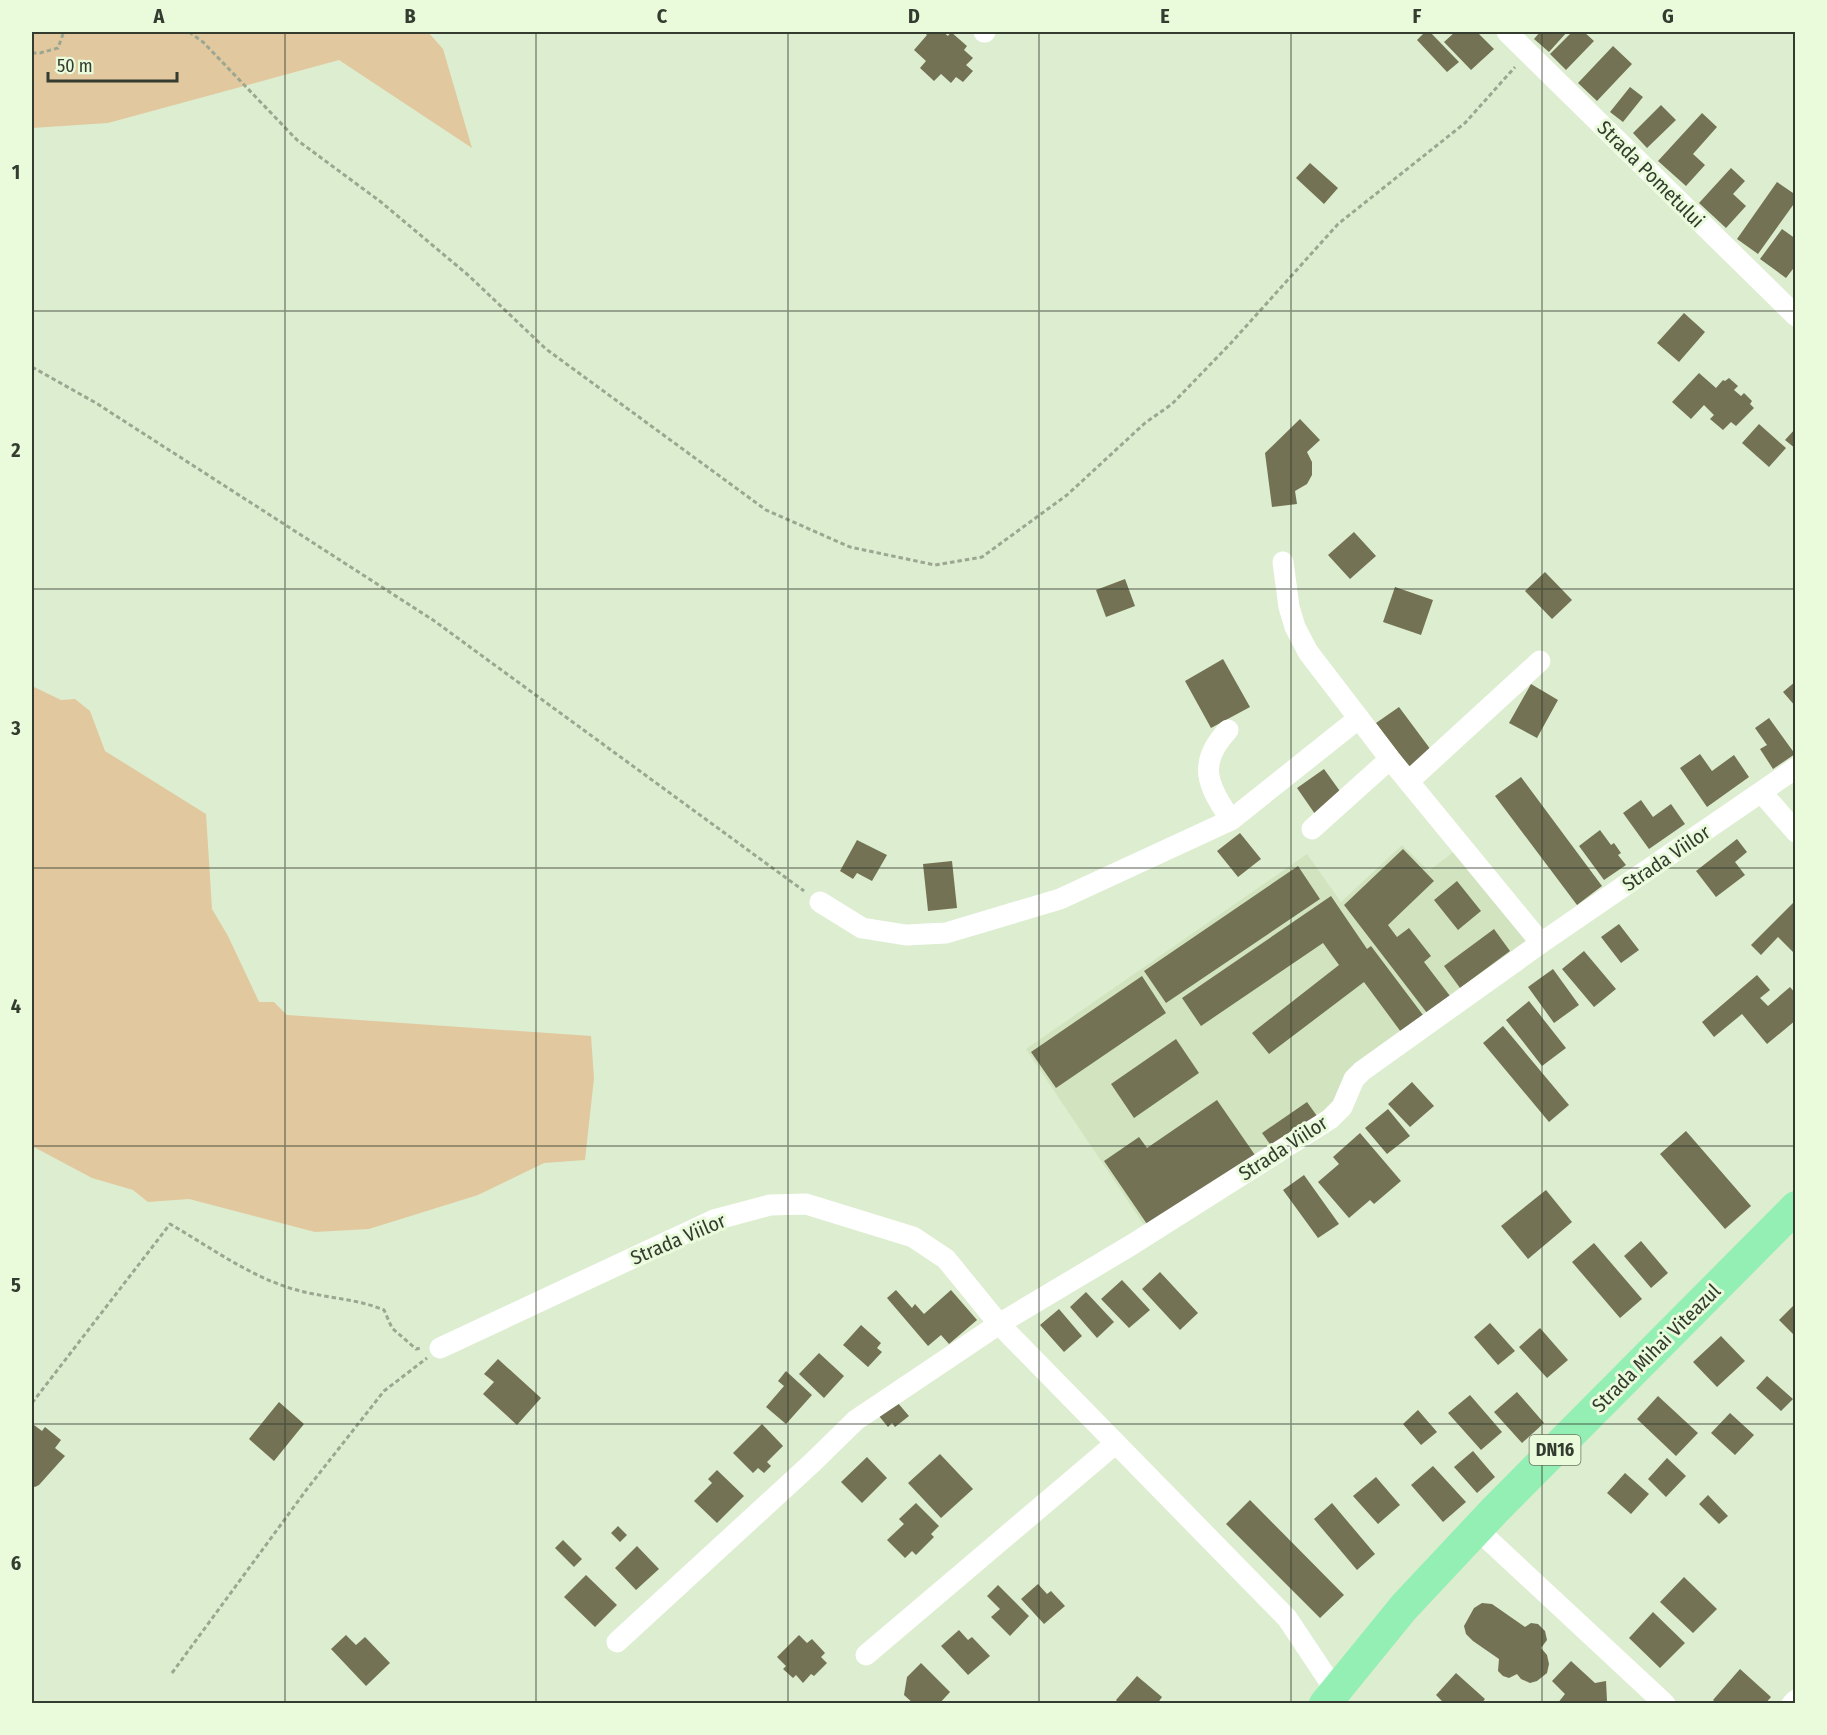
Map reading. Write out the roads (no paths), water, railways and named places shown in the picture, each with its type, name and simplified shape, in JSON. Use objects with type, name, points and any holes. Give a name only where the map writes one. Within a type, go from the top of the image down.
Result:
[{"type":"highway","name":"Strada Mihai Viteazul","points":[[1330,1697],[1404,1607],[1477,1529],[1796,1207]]},
{"type":"street","name":"Strada Pometului","points":[[1507,32],[1796,316]]},
{"type":"street","points":[[1283,562],[1289,607],[1295,627],[1308,652],[1390,759],[1541,944]]},
{"type":"street","points":[[1409,781],[1540,661]]},
{"type":"street","points":[[820,902],[862,928],[906,935],[946,933],[1060,899],[1231,820],[1359,718]]},
{"type":"street","points":[[1228,730],[1215,743],[1209,761],[1209,784],[1231,820]]},
{"type":"street","points":[[1312,829],[1390,759]]},
{"type":"street","name":"Strada Viilor","points":[[617,1642],[804,1471],[856,1420],[999,1324],[1133,1244],[1330,1119],[1342,1107],[1354,1079],[1362,1071],[1796,768]]},
{"type":"street","points":[[1762,792],[1796,832]]},
{"type":"street","name":"Strada Viilor","points":[[440,1348],[714,1220],[770,1205],[806,1204],[913,1237],[946,1258],[999,1324],[1287,1618],[1330,1697]]},
{"type":"street","points":[[866,1655],[1116,1443]]},
{"type":"street","points":[[1477,1529],[1665,1704]]},
{"type":"street","points":[[1792,1704],[1796,1700]]}]
